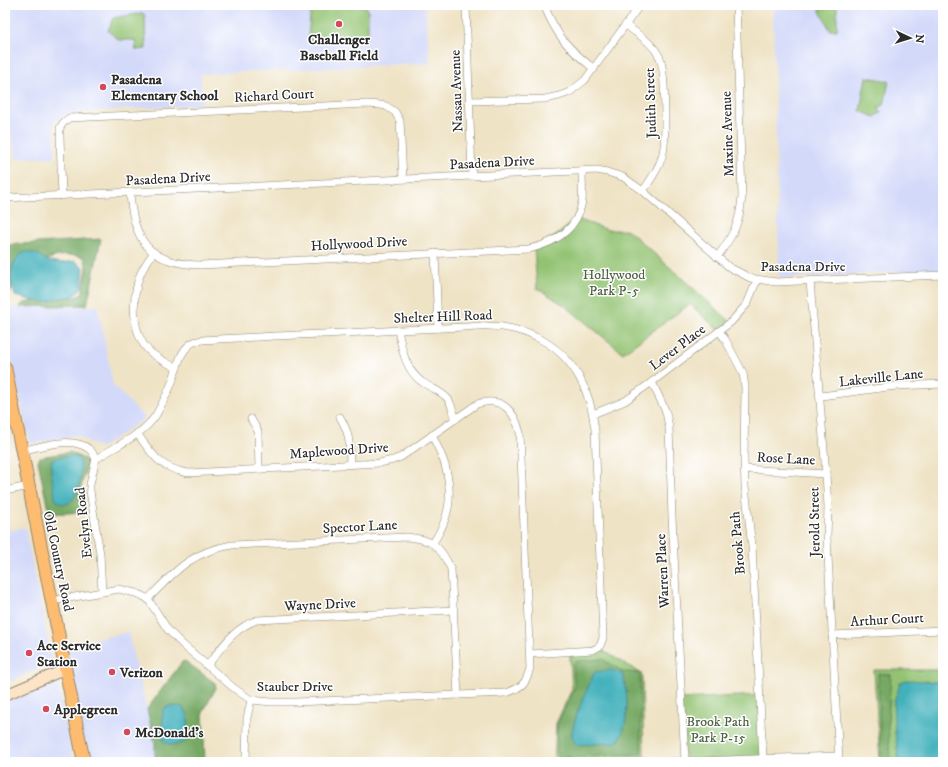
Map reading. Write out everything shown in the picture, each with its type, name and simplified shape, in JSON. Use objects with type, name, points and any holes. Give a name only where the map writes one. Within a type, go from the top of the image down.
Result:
[{"type":"main road","name":"Old Country Road","points":[[5,367],[84,762]]},
{"type":"street","name":"Nassau Avenue","points":[[466,5],[472,176]]},
{"type":"street","points":[[544,5],[551,23],[560,38],[570,49],[594,69]]},
{"type":"street","points":[[469,101],[544,99],[559,96],[579,85],[594,69],[640,5]]},
{"type":"street","name":"Maxine Avenue","points":[[717,257],[728,243],[736,229],[741,204],[736,5]]},
{"type":"street","name":"Judith Street","points":[[626,25],[652,46],[659,55],[663,68],[664,145],[658,167],[643,191]]},
{"type":"street","name":"Richard Court","points":[[62,196],[60,128],[63,123],[69,118],[127,115],[381,104],[395,112],[400,121],[403,179]]},
{"type":"street","name":"Hollywood Drive","points":[[130,192],[135,227],[140,236],[154,252],[164,259],[172,262],[201,265],[529,249],[555,240],[576,220],[582,202],[582,171]]},
{"type":"street","name":"Pasadena Drive","points":[[5,198],[602,171],[623,177],[643,191],[728,267],[750,278],[776,282],[943,275]]},
{"type":"street","points":[[22,451],[72,442],[82,445],[90,450],[96,458],[149,424],[161,407],[177,368],[155,356],[148,349],[137,328],[134,306],[137,285],[143,270],[154,252]]},
{"type":"street","points":[[435,253],[438,328]]},
{"type":"street","name":"Lever Place","points":[[593,414],[625,400],[652,382],[720,331],[731,322],[747,304],[757,280]]},
{"type":"street","name":"Jerold Street","points":[[810,281],[821,396],[828,507],[827,537],[838,759]]},
{"type":"street","name":"Shelter Hill Road","points":[[177,368],[180,359],[187,348],[193,342],[201,340],[438,328],[498,326],[521,331],[540,339],[562,355],[577,373],[585,388],[593,414],[595,430],[603,638],[600,646],[593,650],[530,654]]},
{"type":"street","points":[[398,330],[404,358],[410,369],[422,382],[440,392],[447,398],[456,419]]},
{"type":"street","name":"Brook Path","points":[[720,331],[743,373],[746,387],[744,469],[752,547],[763,758]]},
{"type":"street","name":"Warren Place","points":[[652,382],[666,412],[669,427],[672,517],[685,761]]},
{"type":"street","name":"Lakeville Lane","points":[[821,396],[896,386],[943,384]]},
{"type":"street","name":"Maplewood Drive","points":[[137,433],[147,447],[163,464],[180,471],[188,472],[380,463],[400,457],[477,404],[484,402],[499,403],[511,411],[518,425],[520,441],[530,654]]},
{"type":"street","points":[[340,417],[349,436],[350,464]]},
{"type":"street","points":[[251,419],[258,431],[259,469]]},
{"type":"street","points":[[432,435],[446,468],[449,500],[446,518],[433,543],[444,554],[451,569],[458,695]]},
{"type":"street","name":"Evelyn Road","points":[[96,458],[90,484],[100,554],[102,592]]},
{"type":"street","name":"Rose Lane","points":[[744,469],[826,474]]},
{"type":"street","points":[[5,491],[29,486]]},
{"type":"street","name":"Spector Lane","points":[[148,599],[174,571],[184,564],[203,553],[232,545],[407,537],[421,538],[433,543]]},
{"type":"street","points":[[52,601],[119,589],[131,591],[148,599]]},
{"type":"street","name":"Stauber Drive","points":[[148,599],[168,630],[183,645],[235,689],[251,700],[296,702],[506,693],[515,690],[528,678],[530,654]]},
{"type":"street","name":"Wayne Drive","points":[[207,666],[236,631],[248,623],[257,620],[454,610]]},
{"type":"street","name":"Arthur Court","points":[[832,635],[943,630]]},
{"type":"street","points":[[5,694],[66,669]]},
{"type":"street","points":[[246,762],[247,718],[251,700]]},
{"type":"street","points":[[669,762],[763,758],[838,759]]},
{"type":"shaded area","name":"Pasadena Elementary School","points":[[5,5],[425,5],[430,63],[201,74],[202,104],[70,113],[54,121],[55,157],[16,158],[5,101]]},
{"type":"shaded area","points":[[773,5],[941,5],[943,16],[943,270],[779,278]]},
{"type":"shaded area","points":[[98,306],[113,385],[145,418],[101,448],[76,435],[30,444],[13,367],[5,320],[5,308]]},
{"type":"shaded area","points":[[25,527],[52,662],[5,684],[5,532]]},
{"type":"shaded area","points":[[128,632],[155,744],[155,762],[86,762],[65,645]]},
{"type":"shaded area","points":[[57,680],[73,762],[5,762],[5,703]]},
{"type":"green space","name":"Challenger Baseball Field","points":[[311,5],[365,5],[368,10],[368,38],[310,41],[308,39]]},
{"type":"green space","points":[[820,5],[837,5],[837,30],[830,30],[820,11]]},
{"type":"green space","points":[[143,13],[145,16],[146,49],[136,50],[135,40],[119,40],[108,31],[113,18]]},
{"type":"green space","points":[[866,77],[889,81],[884,105],[878,108],[881,113],[874,117],[860,111]]},
{"type":"green space","name":"Hollywood Park P-5","points":[[577,219],[608,230],[628,230],[731,322],[719,331],[690,304],[623,353],[564,305],[537,288],[534,248],[544,245]]},
{"type":"green space","points":[[101,239],[87,305],[20,307],[23,303],[75,297],[82,294],[87,268],[84,257],[73,255],[55,257],[39,264],[14,280],[11,292],[7,293],[5,286],[5,245]]},
{"type":"green space","points":[[70,452],[88,461],[80,498],[84,512],[49,514],[38,461],[40,457]]},
{"type":"green space","points":[[599,648],[642,674],[644,760],[554,762],[556,723],[572,689],[570,656]]},
{"type":"green space","points":[[603,659],[623,672],[640,673],[641,752],[640,754],[560,758],[557,756],[557,725],[575,687],[573,664],[578,661]]},
{"type":"green space","points":[[185,661],[215,683],[216,688],[203,712],[205,762],[155,762],[155,744],[147,709],[182,662]]},
{"type":"green space","points":[[874,670],[943,670],[943,762],[880,762]]},
{"type":"green space","points":[[878,673],[891,675],[888,721],[890,762],[881,762]]},
{"type":"green space","name":"Brook Path Park P-15","points":[[759,695],[763,758],[685,761],[681,699]]},
{"type":"water","points":[[24,252],[37,254],[48,261],[63,263],[75,261],[84,268],[82,287],[74,296],[45,302],[15,296],[11,278],[13,266],[15,261]]},
{"type":"water","points":[[75,456],[79,460],[81,465],[80,482],[73,498],[68,503],[62,504],[55,499],[51,464],[52,459]]},
{"type":"water","points":[[611,670],[622,673],[626,689],[626,720],[621,737],[616,743],[577,745],[572,737],[572,732],[577,715],[595,672]]},
{"type":"water","points":[[907,680],[939,682],[943,684],[942,762],[899,762],[894,722],[894,701],[900,683]]},
{"type":"water","points":[[170,706],[183,707],[188,715],[189,739],[177,744],[167,744],[164,742],[162,734],[163,709]]},
{"type":"place","name":"Challenger Baseball Field","points":[[339,24]]},
{"type":"place","name":"Pasadena Elementary School","points":[[103,87]]},
{"type":"place","name":"Ace Service Station","points":[[29,653]]},
{"type":"place","name":"Verizon","points":[[112,672]]},
{"type":"place","name":"Applegreen","points":[[46,709]]},
{"type":"place","name":"McDonald's","points":[[127,732]]}]
